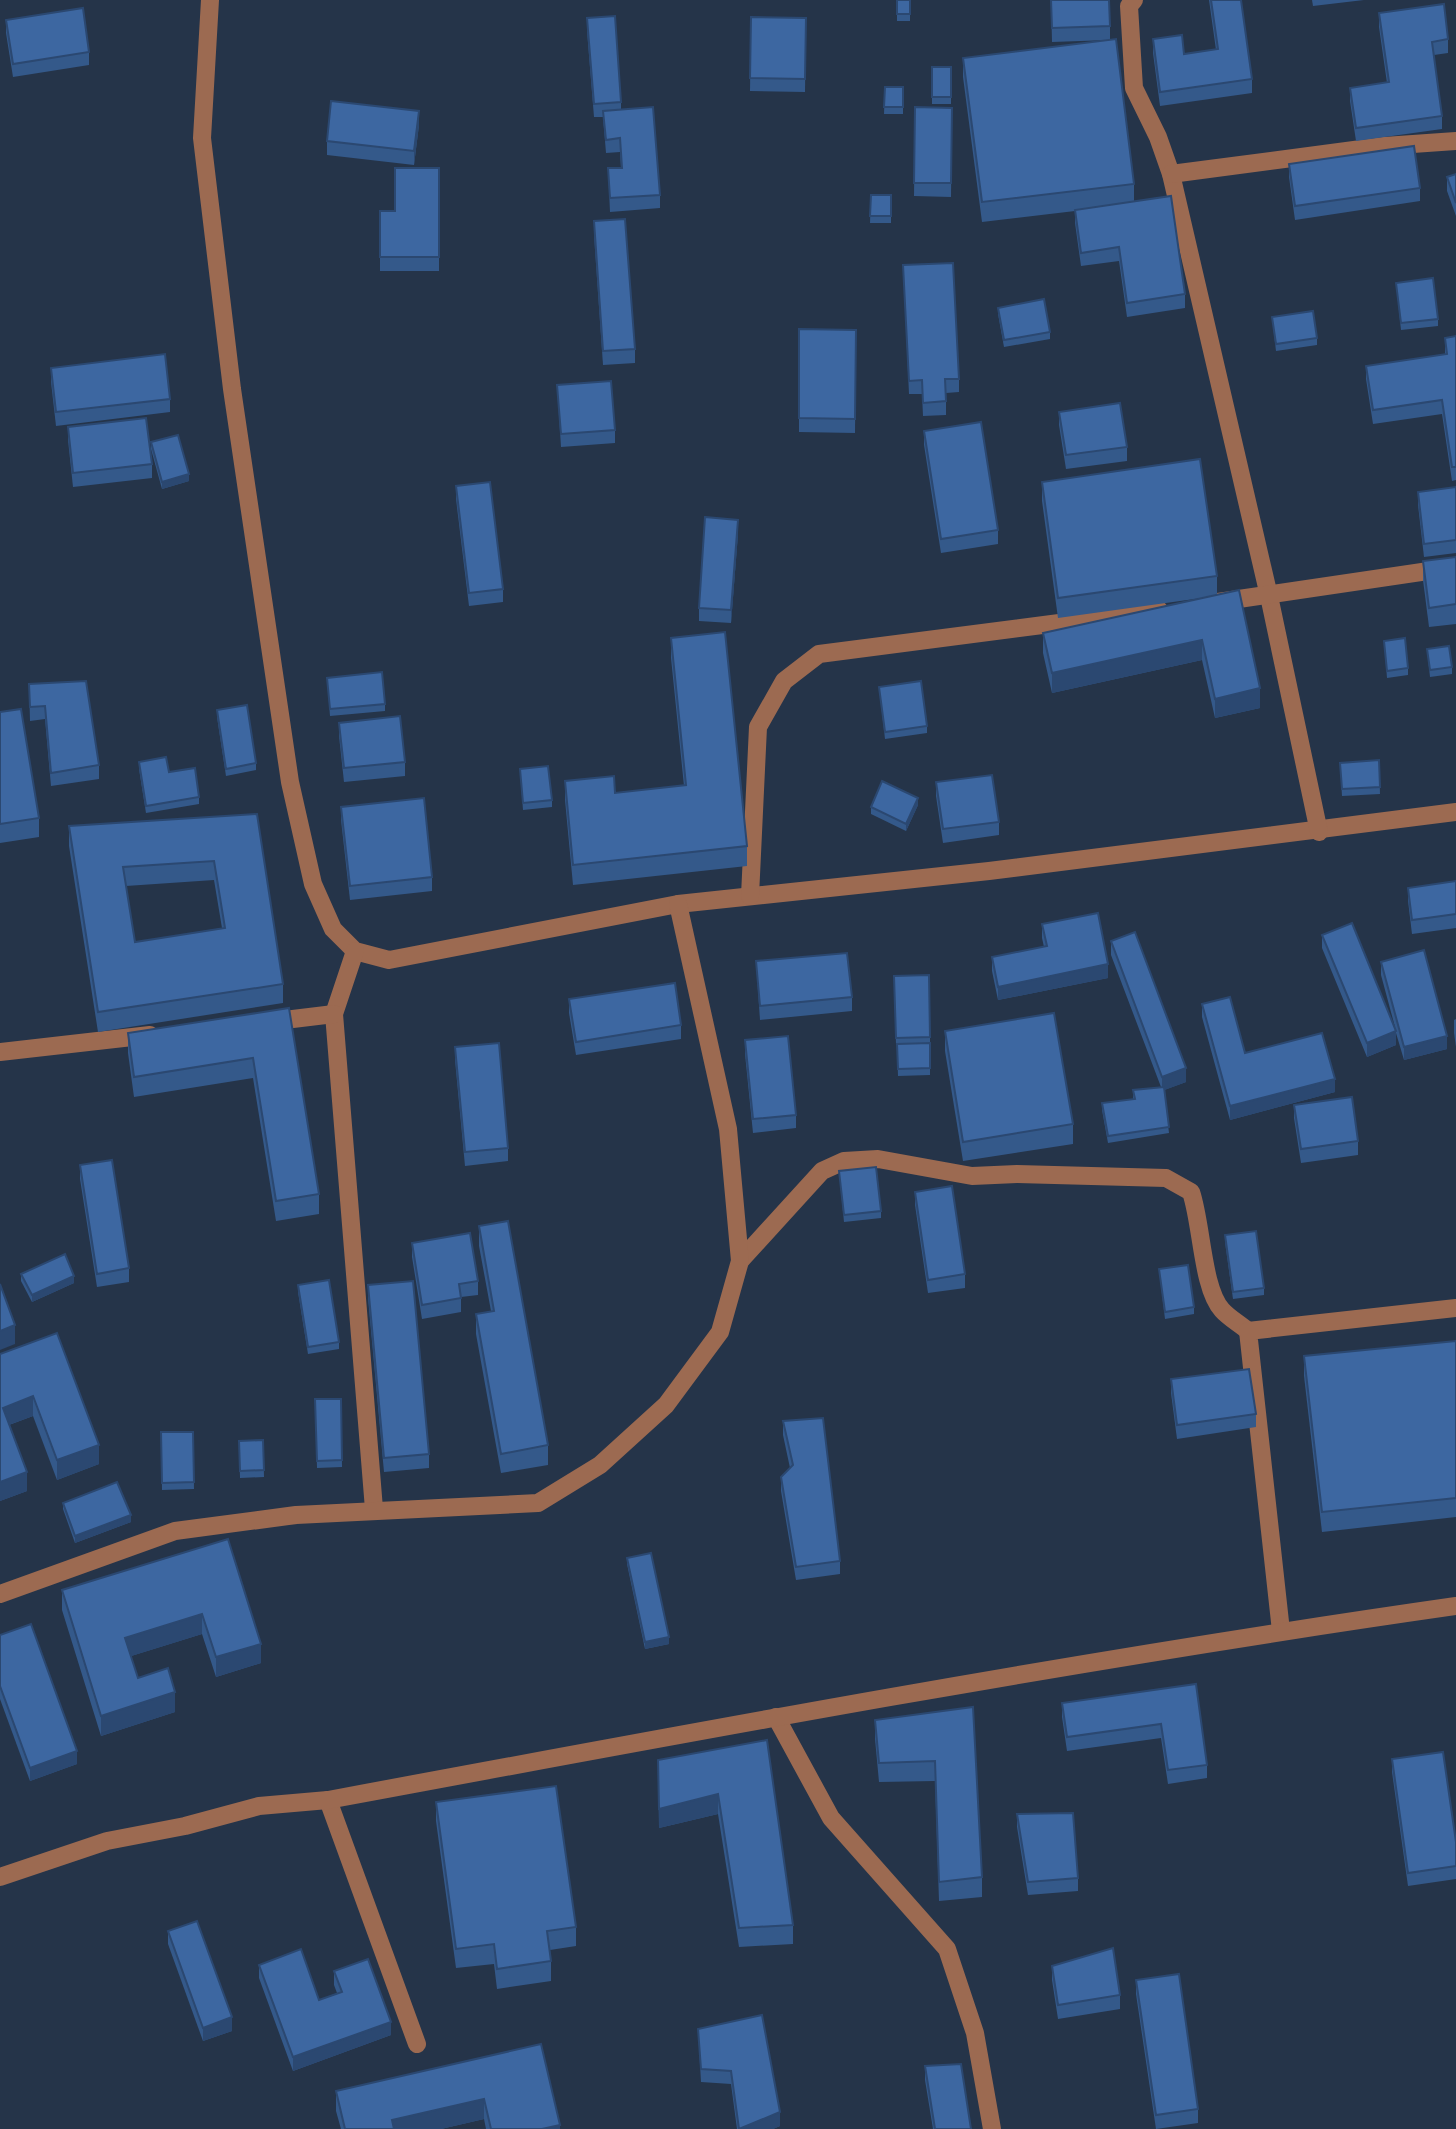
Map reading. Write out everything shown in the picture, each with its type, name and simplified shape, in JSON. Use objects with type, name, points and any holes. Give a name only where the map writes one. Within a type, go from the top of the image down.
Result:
[{"type":"street","points":[[210,0],[202,138],[256,562],[290,782],[313,884],[332,929],[355,951],[389,960],[678,904],[1319,832],[1456,812]]},
{"type":"street","points":[[1134,0],[1129,6],[1134,88],[1158,137],[1171,174],[1269,596],[1319,832]]},
{"type":"street","points":[[1171,174],[1384,146],[1456,142]]},
{"type":"street","points":[[1201,604],[1456,567]]},
{"type":"street","points":[[750,896],[758,727],[784,681],[819,654],[1174,608]]},
{"type":"street","points":[[0,1594],[176,1531],[296,1515],[374,1509],[538,1503],[600,1465],[666,1405],[720,1332],[740,1261],[728,1129],[678,904]]},
{"type":"street","points":[[355,951],[334,1014],[374,1509]]},
{"type":"street","points":[[254,1024],[334,1014]]},
{"type":"street","points":[[0,1052],[174,1033]]},
{"type":"street","points":[[740,1261],[822,1171],[844,1161],[878,1159],[972,1177],[1017,1174],[1166,1178],[1191,1192],[1200,1216],[1209,1285],[1221,1309],[1248,1331],[1281,1631]]},
{"type":"street","points":[[1248,1331],[1456,1308]]},
{"type":"street","points":[[0,1877],[107,1841],[185,1826],[258,1806],[328,1800],[776,1717],[1281,1631],[1456,1606]]},
{"type":"street","points":[[776,1717],[831,1818],[947,1950],[975,2033],[992,2129]]},
{"type":"street","points":[[328,1800],[417,2044]]},
{"type":"building","points":[[897,0],[910,0],[910,14],[897,14]]},
{"type":"building","points":[[1051,0],[1109,0],[1110,26],[1052,28]]},
{"type":"building","points":[[1211,0],[1241,0],[1252,79],[1160,92],[1153,39],[1182,35],[1184,54],[1218,49]]},
{"type":"building","points":[[1444,4],[1448,39],[1432,42],[1442,116],[1356,128],[1350,88],[1389,82],[1379,13]]},
{"type":"building","points":[[83,8],[89,52],[13,64],[6,20]]},
{"type":"building","points":[[615,16],[621,102],[594,104],[587,18]]},
{"type":"building","points":[[751,17],[806,18],[805,79],[750,78]]},
{"type":"building","points":[[1116,39],[1134,184],[982,202],[963,58]]},
{"type":"building","points":[[932,67],[951,67],[951,97],[932,97]]},
{"type":"building","points":[[885,87],[903,87],[903,107],[884,107]]},
{"type":"building","points":[[331,101],[419,111],[414,151],[327,141]]},
{"type":"building","points":[[653,107],[660,195],[610,198],[608,168],[622,168],[620,138],[606,140],[603,111]]},
{"type":"building","points":[[915,107],[952,108],[951,183],[914,183]]},
{"type":"building","points":[[1414,146],[1420,188],[1295,206],[1289,164]]},
{"type":"building","points":[[395,168],[439,168],[439,257],[380,257],[380,211],[395,211]]},
{"type":"building","points":[[1456,174],[1456,203],[1447,177]]},
{"type":"building","points":[[871,195],[891,195],[891,216],[870,216]]},
{"type":"building","points":[[1171,196],[1185,294],[1127,303],[1119,247],[1081,253],[1075,210]]},
{"type":"building","points":[[625,219],[635,349],[603,351],[594,221]]},
{"type":"building","points":[[953,263],[959,379],[945,379],[946,401],[923,403],[922,380],[909,381],[903,265]]},
{"type":"building","points":[[1433,278],[1438,319],[1401,323],[1396,283]]},
{"type":"building","points":[[1044,299],[1050,332],[1004,340],[998,308]]},
{"type":"building","points":[[1313,311],[1317,338],[1276,344],[1272,317]]},
{"type":"building","points":[[799,329],[856,330],[855,419],[799,418]]},
{"type":"building","points":[[1456,336],[1456,467],[1452,467],[1442,400],[1373,410],[1366,366],[1447,354],[1445,338]]},
{"type":"building","points":[[165,354],[170,399],[56,412],[51,368]]},
{"type":"building","points":[[611,381],[615,430],[561,434],[557,385]]},
{"type":"building","points":[[1120,403],[1127,447],[1066,455],[1059,412]]},
{"type":"building","points":[[146,418],[152,464],[73,473],[68,427]]},
{"type":"building","points":[[981,422],[998,530],[941,539],[924,431]]},
{"type":"building","points":[[178,435],[189,474],[162,482],[151,442]]},
{"type":"building","points":[[1200,459],[1217,576],[1058,598],[1042,482]]},
{"type":"building","points":[[490,482],[503,589],[469,593],[456,486]]},
{"type":"building","points":[[1456,487],[1456,540],[1424,544],[1418,492]]},
{"type":"building","points":[[705,517],[738,520],[731,610],[699,608]]},
{"type":"building","points":[[1456,557],[1456,604],[1429,608],[1423,561]]},
{"type":"building","points":[[1239,590],[1260,688],[1215,699],[1202,640],[1052,673],[1043,633]]},
{"type":"building","points":[[725,632],[747,846],[573,865],[565,781],[614,776],[615,793],[686,785],[671,638]]},
{"type":"building","points":[[1405,638],[1408,668],[1387,671],[1384,641]]},
{"type":"building","points":[[1449,646],[1452,667],[1430,670],[1427,649]]},
{"type":"building","points":[[382,672],[385,704],[330,709],[327,678]]},
{"type":"building","points":[[86,681],[99,765],[51,773],[45,706],[30,707],[29,684]]},
{"type":"building","points":[[921,681],[927,726],[885,732],[879,687]]},
{"type":"building","points":[[247,705],[256,763],[226,769],[217,710]]},
{"type":"building","points":[[21,709],[39,818],[0,824],[0,712]]},
{"type":"building","points":[[400,716],[405,762],[344,768],[339,723]]},
{"type":"building","points":[[166,757],[169,772],[195,768],[199,797],[146,806],[139,762]]},
{"type":"building","points":[[1379,760],[1380,787],[1342,789],[1340,763]]},
{"type":"building","points":[[548,766],[552,800],[523,803],[520,769]]},
{"type":"building","points":[[992,775],[999,822],[943,829],[936,782]]},
{"type":"building","points":[[882,781],[918,798],[906,824],[871,807]]},
{"type":"building","points":[[424,798],[432,877],[350,886],[341,807]]},
{"type":"building","points":[[257,814],[283,984],[98,1012],[69,826]],"holes":[[[214,861],[225,928],[135,942],[123,867]]]},
{"type":"building","points":[[1456,881],[1456,914],[1412,920],[1408,888]]},
{"type":"building","points":[[1098,913],[1108,964],[998,987],[992,957],[1047,946],[1042,924]]},
{"type":"building","points":[[1352,923],[1396,1031],[1367,1043],[1322,935]]},
{"type":"building","points":[[1135,932],[1186,1068],[1162,1077],[1111,941]]},
{"type":"building","points":[[1424,950],[1447,1036],[1404,1047],[1381,962]]},
{"type":"building","points":[[847,953],[852,997],[760,1006],[756,961]]},
{"type":"building","points":[[929,975],[930,1037],[896,1038],[894,976]]},
{"type":"building","points":[[675,983],[681,1025],[576,1042],[569,999]]},
{"type":"building","points":[[1230,997],[1245,1053],[1322,1033],[1335,1079],[1230,1106],[1202,1004]]},
{"type":"building","points":[[289,1008],[319,1194],[276,1201],[253,1058],[134,1077],[128,1033]]},
{"type":"building","points":[[1054,1013],[1073,1124],[963,1142],[945,1031]]},
{"type":"building","points":[[788,1036],[796,1115],[753,1119],[745,1040]]},
{"type":"building","points":[[499,1043],[508,1148],[465,1152],[455,1047]]},
{"type":"building","points":[[930,1043],[930,1068],[898,1069],[897,1044]]},
{"type":"building","points":[[1164,1087],[1169,1127],[1108,1136],[1102,1103],[1135,1099],[1133,1090]]},
{"type":"building","points":[[1352,1097],[1358,1141],[1301,1149],[1294,1105]]},
{"type":"building","points":[[112,1160],[129,1268],[97,1274],[80,1165]]},
{"type":"building","points":[[876,1167],[881,1211],[844,1215],[839,1171]]},
{"type":"building","points":[[952,1186],[965,1274],[928,1280],[915,1192]]},
{"type":"building","points":[[508,1221],[548,1445],[501,1454],[476,1314],[494,1311],[479,1226]]},
{"type":"building","points":[[1256,1231],[1264,1288],[1233,1292],[1225,1235]]},
{"type":"building","points":[[470,1233],[478,1281],[459,1284],[461,1298],[422,1305],[412,1243]]},
{"type":"building","points":[[65,1254],[74,1276],[32,1295],[21,1274]]},
{"type":"building","points":[[1188,1265],[1194,1307],[1165,1312],[1159,1269]]},
{"type":"building","points":[[329,1280],[339,1342],[308,1347],[298,1285]]},
{"type":"building","points":[[413,1281],[429,1454],[384,1458],[368,1285]]},
{"type":"building","points":[[0,1284],[15,1325],[0,1331]]},
{"type":"building","points":[[57,1333],[99,1445],[57,1460],[33,1396],[3,1408],[27,1472],[0,1482],[0,1354]]},
{"type":"building","points":[[1456,1341],[1456,1498],[1322,1512],[1304,1356]]},
{"type":"building","points":[[1249,1369],[1256,1414],[1177,1425],[1171,1379]]},
{"type":"building","points":[[315,1399],[341,1399],[342,1460],[317,1461]]},
{"type":"building","points":[[823,1418],[840,1561],[796,1567],[781,1477],[793,1465],[783,1421]]},
{"type":"building","points":[[161,1432],[193,1432],[194,1482],[162,1483]]},
{"type":"building","points":[[263,1440],[264,1470],[240,1471],[239,1441]]},
{"type":"building","points":[[117,1482],[131,1515],[75,1536],[63,1503]]},
{"type":"building","points":[[228,1539],[261,1644],[216,1657],[202,1614],[125,1638],[138,1678],[168,1668],[175,1692],[101,1716],[62,1590]]},
{"type":"building","points":[[651,1553],[669,1637],[645,1642],[627,1558]]},
{"type":"building","points":[[31,1624],[77,1751],[30,1768],[0,1686],[0,1635]]},
{"type":"building","points":[[1196,1684],[1207,1765],[1168,1770],[1161,1724],[1067,1737],[1062,1703]]},
{"type":"building","points":[[973,1707],[982,1877],[939,1882],[935,1761],[879,1763],[875,1720]]},
{"type":"building","points":[[767,1740],[793,1925],[739,1928],[718,1794],[659,1809],[658,1760]]},
{"type":"building","points":[[1443,1752],[1456,1842],[1456,1866],[1408,1873],[1392,1759]]},
{"type":"building","points":[[556,1786],[576,1927],[547,1931],[551,1961],[497,1969],[494,1944],[456,1949],[436,1802]]},
{"type":"building","points":[[1073,1813],[1078,1878],[1028,1882],[1017,1814]]},
{"type":"building","points":[[197,1921],[232,2017],[203,2028],[168,1931]]},
{"type":"building","points":[[1113,1948],[1120,1995],[1058,2005],[1052,1966]]},
{"type":"building","points":[[301,1949],[319,2000],[342,1992],[334,1971],[368,1959],[391,2022],[293,2057],[259,1965]]},
{"type":"building","points":[[1179,1974],[1198,2109],[1156,2115],[1136,1980]]},
{"type":"building","points":[[762,2015],[780,2112],[739,2129],[731,2071],[701,2069],[698,2029]]},
{"type":"building","points":[[541,2044],[560,2125],[542,2129],[491,2129],[484,2099],[392,2120],[394,2129],[345,2129],[336,2091]]},
{"type":"building","points":[[961,2064],[971,2129],[935,2129],[925,2066]]}]
